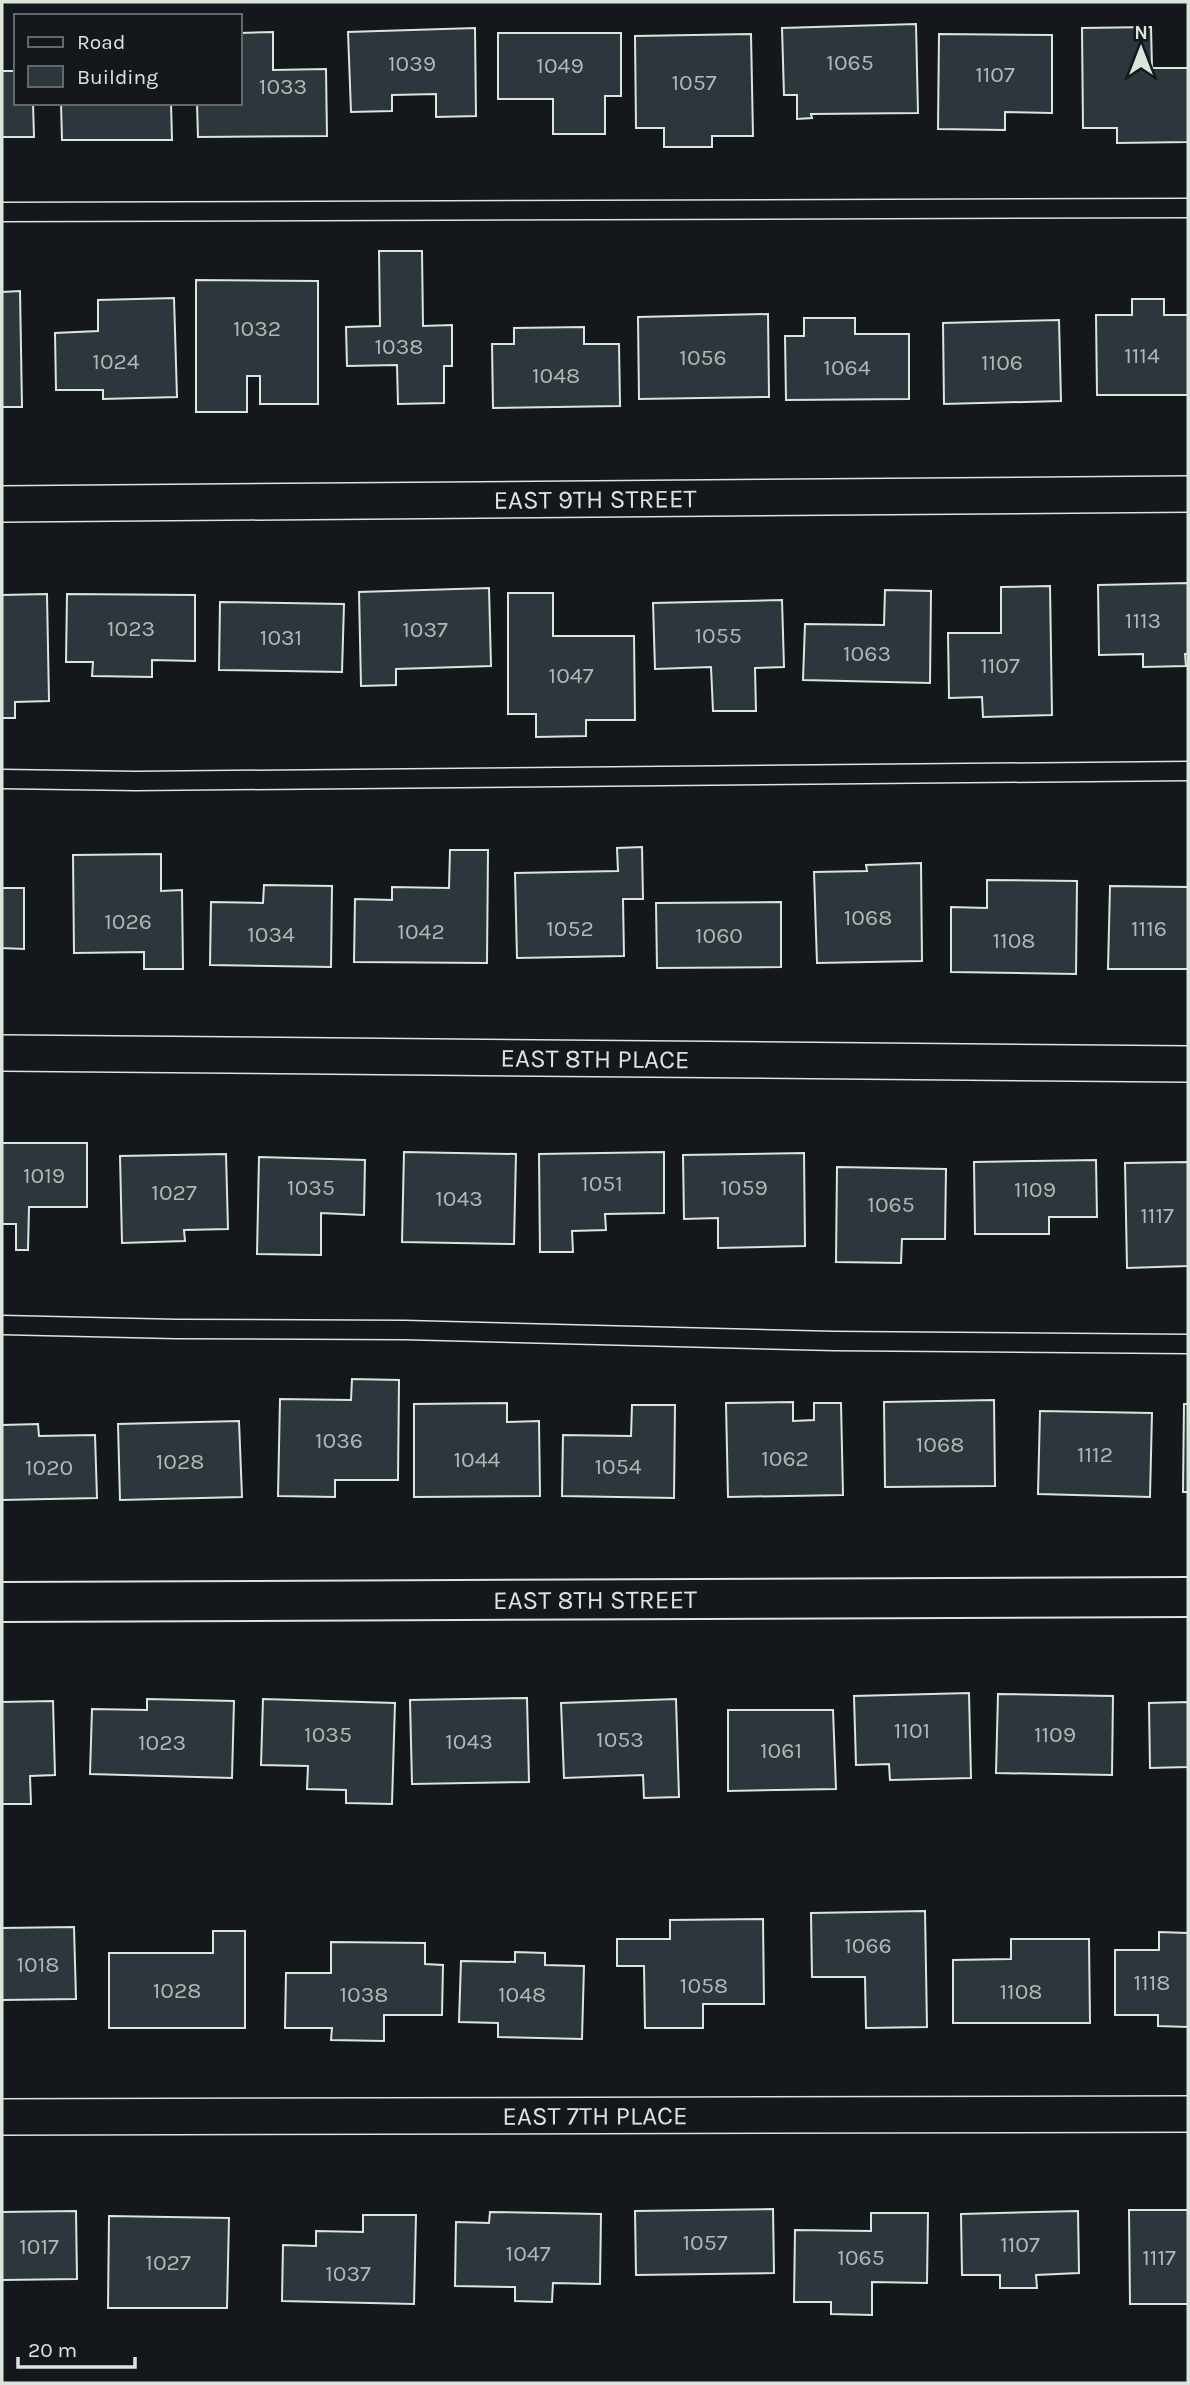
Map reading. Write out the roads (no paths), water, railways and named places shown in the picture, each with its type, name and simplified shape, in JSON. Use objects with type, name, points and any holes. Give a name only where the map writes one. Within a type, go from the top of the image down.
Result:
[{"type":"street","name":"EAST 9TH STREET","points":[[2,504],[1188,494]]},
{"type":"street","name":"EAST 8TH PLACE","points":[[2,1053],[1188,1064]]},
{"type":"street","name":"EAST 8TH STREET","points":[[2,1602],[1188,1597]]},
{"type":"street","name":"EAST 7TH PLACE","points":[[2,2117],[1188,2114]]},
{"type":"lane","points":[[2,212],[1188,208]]},
{"type":"lane","points":[[2,779],[1188,771]]},
{"type":"lane","points":[[2,1325],[834,1341],[1188,1343]]}]
